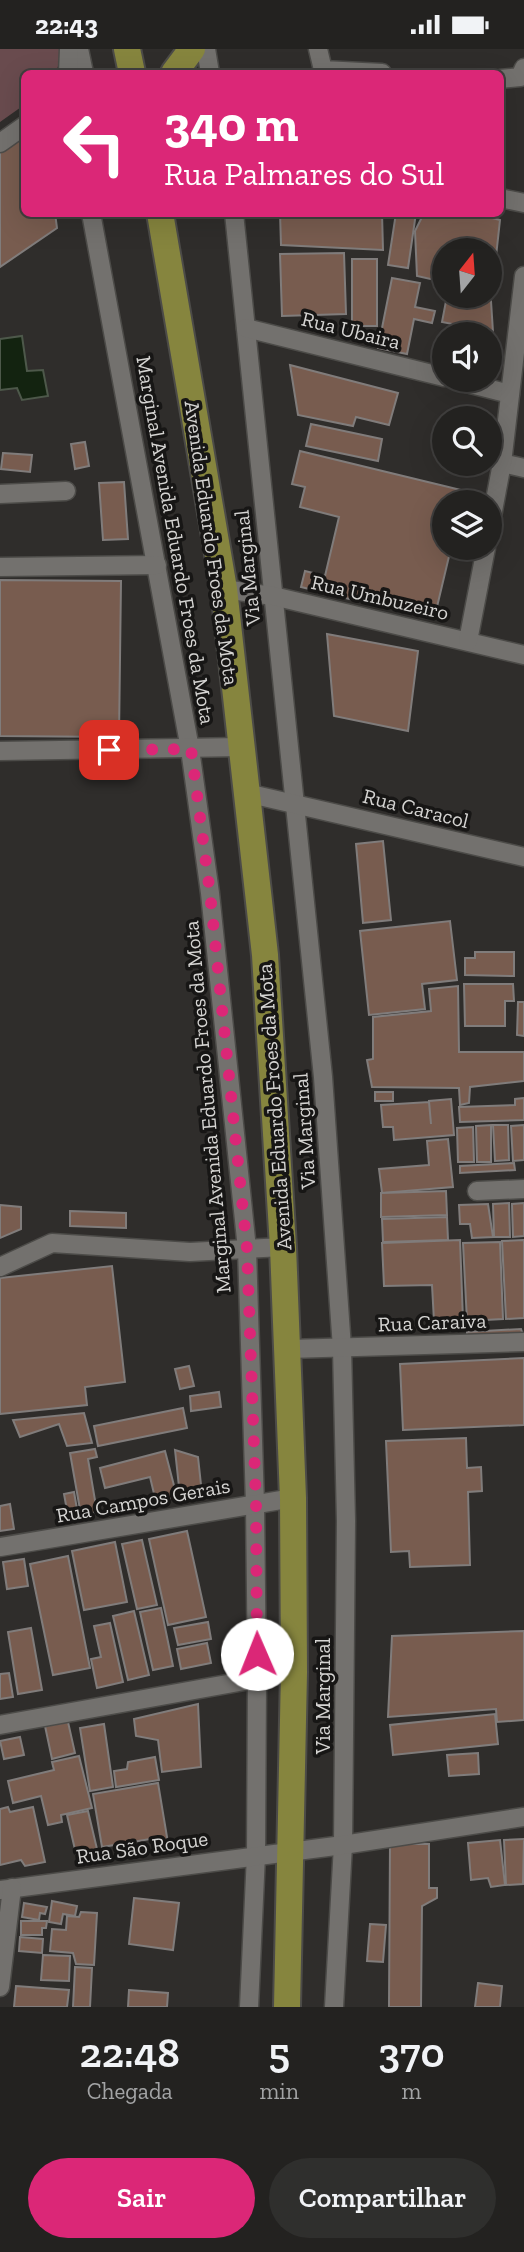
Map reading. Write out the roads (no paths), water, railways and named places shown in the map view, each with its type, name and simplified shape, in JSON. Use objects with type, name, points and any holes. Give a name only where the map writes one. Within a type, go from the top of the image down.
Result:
[{"type":"highway","points":[[127,49],[131,70]]},
{"type":"highway","points":[[176,70],[192,49]]},
{"type":"highway","name":"Avenida Eduardo Froes da Mota","points":[[161,217],[224,589],[265,954],[284,1247],[293,1498],[294,1672],[287,2007]]},
{"type":"street","points":[[68,70],[69,49]]},
{"type":"street","points":[[79,49],[83,70]]},
{"type":"street","points":[[206,49],[210,70]]},
{"type":"street","points":[[318,49],[323,69],[338,70]]},
{"type":"street","points":[[504,79],[520,77],[524,68]]},
{"type":"street","points":[[0,143],[21,128]]},
{"type":"street","points":[[504,199],[524,203]]},
{"type":"street","name":"Marginal Avenida Eduardo Froes da Mota","points":[[92,217],[191,749],[211,907],[247,1249],[256,1504],[257,1679],[256,1855],[249,2007]]},
{"type":"street","name":"Via Marginal","points":[[234,217],[323,1076],[342,1348],[346,1521],[343,1845],[334,2007]]},
{"type":"street","points":[[523,286],[502,463],[524,468]]},
{"type":"street","name":"Rua Ubaira","points":[[246,328],[432,374]]},
{"type":"street","points":[[502,392],[510,394]]},
{"type":"street","points":[[0,494],[66,491]]},
{"type":"street","points":[[468,641],[484,560]]},
{"type":"street","points":[[0,567],[158,565]]},
{"type":"street","name":"Rua Umbuzeiro","points":[[224,589],[273,596],[524,655]]},
{"type":"street","points":[[0,751],[241,747]]},
{"type":"street","name":"Rua Caracol","points":[[246,793],[296,802],[524,857]]},
{"type":"street","points":[[477,1191],[524,1189]]},
{"type":"street","points":[[0,1267],[52,1243],[190,1252],[284,1247]]},
{"type":"street","name":"Rua Caraiva","points":[[289,1349],[524,1342]]},
{"type":"street","name":"Rua Campos Gerais","points":[[0,1547],[293,1498]]},
{"type":"street","points":[[0,1725],[294,1672]]},
{"type":"street","name":"Rua São Roque","points":[[6,1889],[343,1845],[524,1817]]},
{"type":"street","points":[[0,1987],[6,1889]]}]
